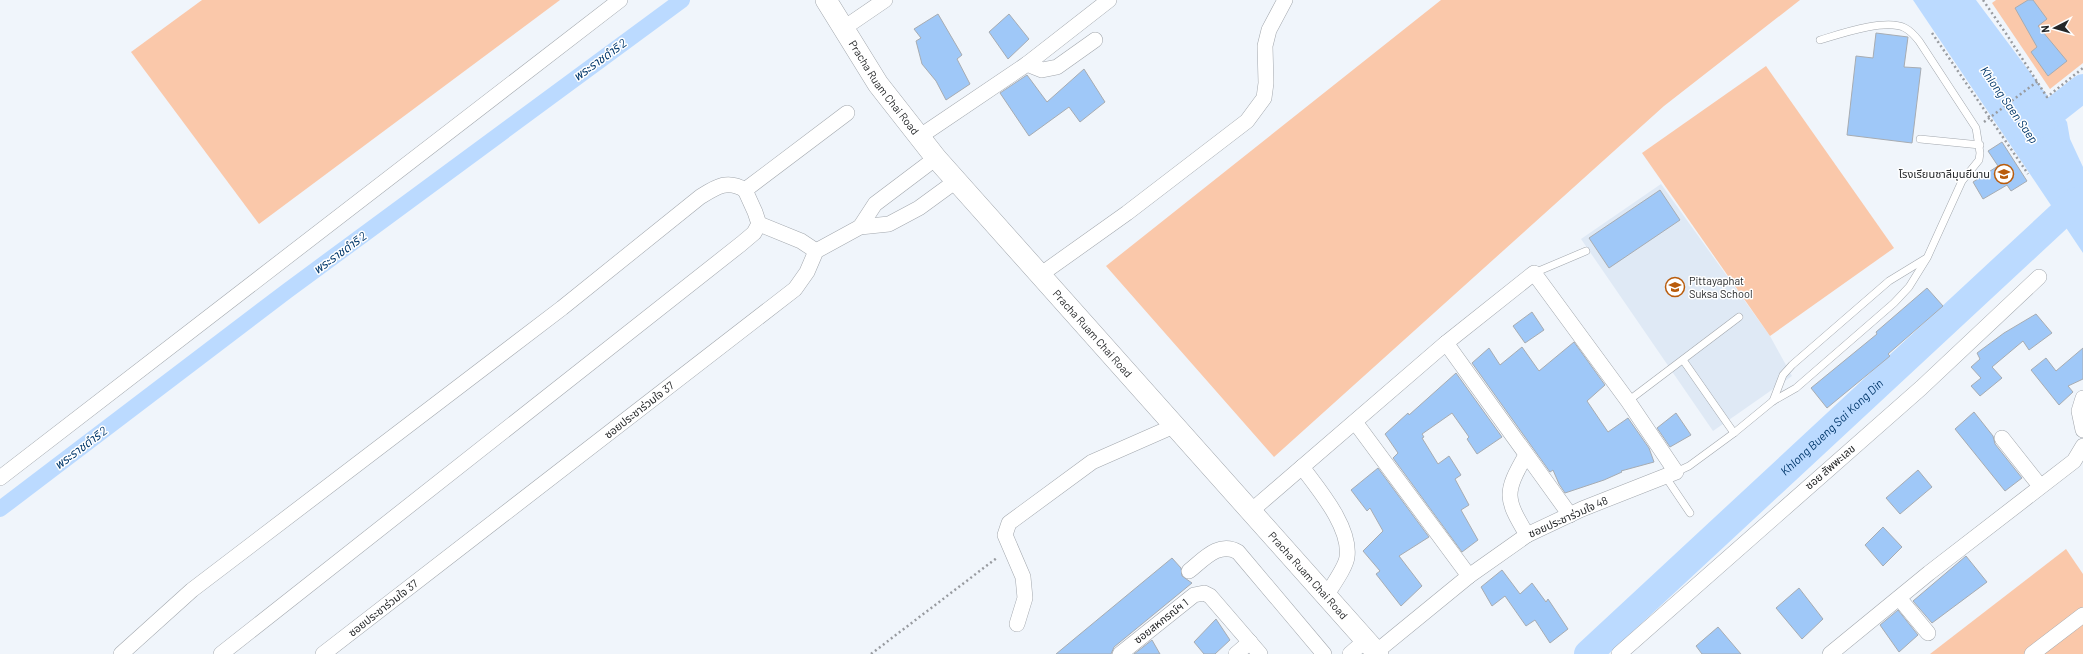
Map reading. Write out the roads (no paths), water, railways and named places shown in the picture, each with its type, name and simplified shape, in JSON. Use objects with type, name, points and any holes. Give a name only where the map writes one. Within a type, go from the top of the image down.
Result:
[{"type":"main road","name":"Pracha Ruam Chai Road","points":[[826,0],[878,84],[936,158],[1373,649]]},
{"type":"street","points":[[0,478],[620,0]]},
{"type":"street","points":[[844,28],[885,0]]},
{"type":"street","points":[[919,137],[1027,64],[1109,0]]},
{"type":"street","points":[[1040,275],[1128,213],[1247,121],[1264,98],[1266,83],[1265,46],[1269,30],[1285,0]]},
{"type":"street","points":[[1027,64],[1042,70],[1057,67],[1096,40]]},
{"type":"street","points":[[745,190],[847,113]]},
{"type":"street","points":[[860,227],[875,204],[936,158]]},
{"type":"street","points":[[759,224],[801,242],[816,251],[860,227],[889,224],[919,208],[956,181]]},
{"type":"street","points":[[121,654],[192,590],[562,308],[700,197],[718,186],[729,184],[745,190],[759,224],[754,233],[222,654]]},
{"type":"street","name":"ซอยประชาร่วมใจ 37","points":[[323,654],[795,289],[807,272],[816,251]]},
{"type":"street","points":[[1251,511],[1446,343],[1534,273],[1628,401],[1670,474]]},
{"type":"street","name":"ซอย สัพพะเลข","points":[[1619,654],[1926,383],[2039,277]]},
{"type":"street","points":[[1446,343],[1570,515]]},
{"type":"street","points":[[2083,398],[2079,411],[2083,430]]},
{"type":"street","points":[[1355,422],[1469,576]]},
{"type":"street","points":[[1017,624],[1025,598],[1023,577],[1006,535],[1009,523],[1092,462],[1174,426]]},
{"type":"street","points":[[2002,438],[2040,486]]},
{"type":"street","points":[[1830,654],[2040,486],[2074,461],[2083,446]]},
{"type":"street","points":[[1526,455],[1515,473],[1510,485],[1509,498],[1512,510],[1527,535]]},
{"type":"street","points":[[1302,467],[1337,517],[1344,535],[1347,549],[1347,559],[1326,596]]},
{"type":"street","name":"ซอยประชาร่วมใจ 48","points":[[1350,654],[1373,649],[1469,576],[1527,535],[1570,515],[1670,474]]},
{"type":"street","points":[[1189,571],[1210,553],[1222,548],[1230,547],[1238,552],[1324,654]]},
{"type":"street","name":"ซอยสหกรณ์ฯ 1","points":[[1120,654],[1194,595],[1204,593],[1210,596],[1250,642]]},
{"type":"street","points":[[1899,598],[1928,633]]},
{"type":"street","points":[[2032,654],[2083,615]]},
{"type":"street","points":[[1236,654],[1250,642],[1260,654]]},
{"type":"lane","points":[[1820,40],[1879,26],[1904,27],[1919,41],[1976,128],[1980,145],[1920,139]]},
{"type":"lane","name":"ซอยประชาร่วมใจ 48","points":[[1670,474],[1689,466],[1734,433],[1773,401],[1796,388],[1894,303],[1909,287],[1927,258],[1962,181],[1978,160],[1980,145]]},
{"type":"lane","points":[[1534,273],[1586,251]]},
{"type":"lane","points":[[1773,401],[1783,375],[1792,366],[1889,281],[1927,258]]},
{"type":"lane","points":[[1628,401],[1739,317]]},
{"type":"lane","points":[[1683,360],[1734,433]]},
{"type":"lane","points":[[1670,474],[1690,513]]},
{"type":"water","name":"Khlong Saen Saep","points":[[1913,0],[1976,0],[2067,122],[2070,139],[2083,167],[2083,253]]},
{"type":"waterway","name":"พระราชดำริ 2","points":[[0,509],[287,291],[682,0]]},
{"type":"waterway","name":"Khlong Saen Saep","points":[[2027,132],[2083,88]]},
{"type":"waterway","name":"Khlong Bueng Sai Kong Din","points":[[1588,654],[2076,201]]},
{"type":"place","name":"โรงเรียนซาลีมุนยีนาน","points":[[2004,174]]},
{"type":"place","name":"Pittayaphat Suksa School","points":[[1675,287]]}]
